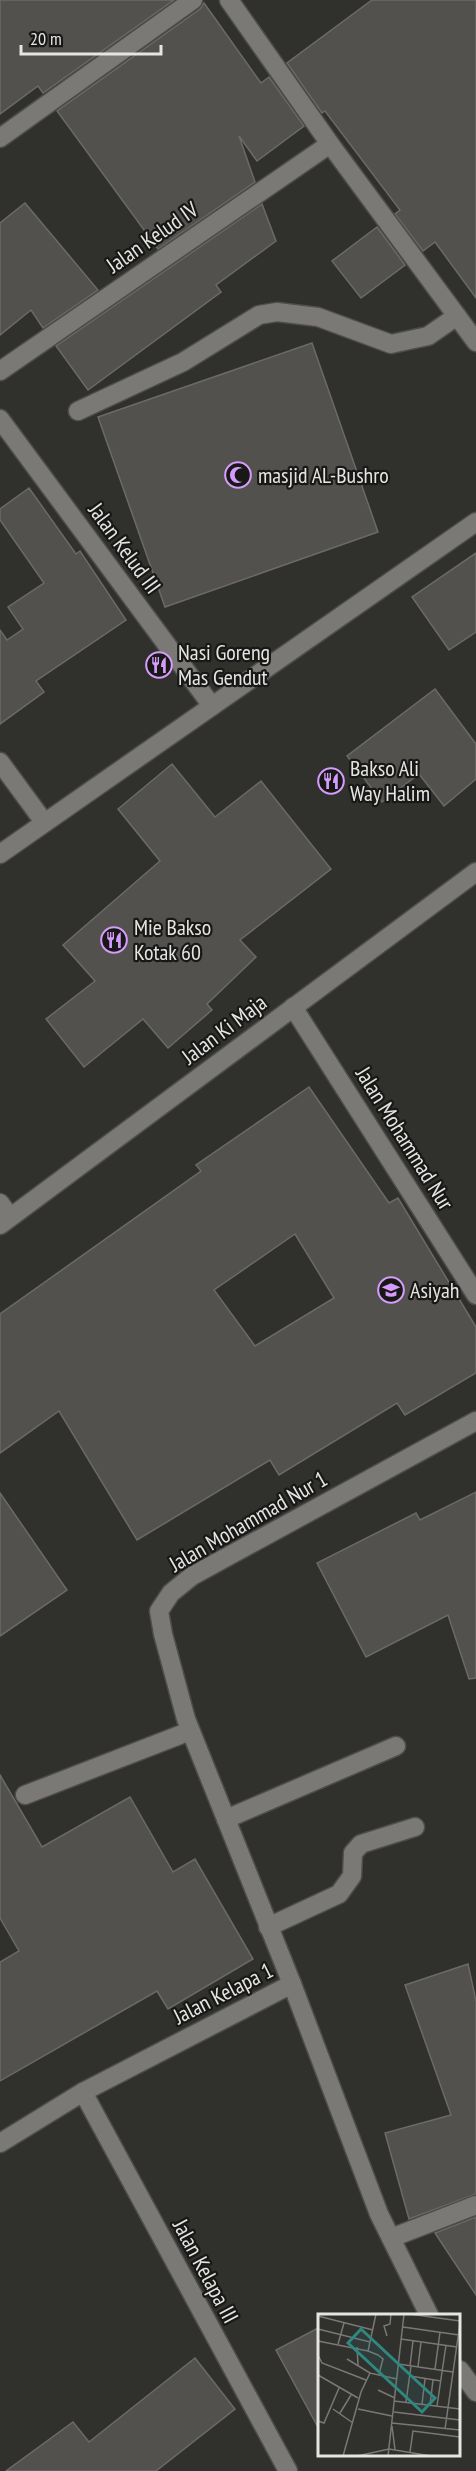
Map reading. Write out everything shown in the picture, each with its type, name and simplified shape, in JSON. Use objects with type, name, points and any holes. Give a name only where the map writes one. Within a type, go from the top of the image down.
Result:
[{"type":"street","points":[[0,138],[193,0]]},
{"type":"street","points":[[229,0],[330,144],[476,342]]},
{"type":"street","name":"Jalan Kelud IV","points":[[0,371],[330,144]]},
{"type":"street","points":[[78,411],[183,363],[259,315],[277,312],[318,316],[391,344],[428,336],[457,316]]},
{"type":"street","name":"Jalan Kelud III","points":[[0,419],[212,706]]},
{"type":"street","points":[[0,854],[476,522]]},
{"type":"street","points":[[0,762],[44,822]]},
{"type":"street","name":"Jalan Ki Maja","points":[[3,1215],[293,1007],[476,872]]},
{"type":"street","name":"Jalan Mohammad Nur","points":[[293,1007],[476,1295]]},
{"type":"street","name":"Jalan Mohammad Nur 1","points":[[190,1731],[163,1634],[159,1611],[171,1593],[192,1576],[476,1421]]},
{"type":"street","points":[[25,1796],[190,1731]]},
{"type":"street","name":"Jalan Kelapa 1","points":[[0,2143],[83,2092],[292,1984],[190,1731]]},
{"type":"street","points":[[226,1819],[396,1746]]},
{"type":"street","points":[[268,1927],[339,1894],[352,1876],[353,1853],[361,1844],[415,1827]]},
{"type":"street","points":[[292,1984],[379,2214],[429,2314]]},
{"type":"street","name":"Jalan Kelapa III","points":[[83,2092],[288,2471]]},
{"type":"street","points":[[391,2238],[476,2205]]},
{"type":"street","points":[[461,2373],[476,2392]]},
{"type":"building","points":[[0,0],[174,0],[43,93],[38,86],[0,114]]},
{"type":"building","points":[[372,0],[476,0],[476,298],[435,242],[423,251],[395,214],[400,210],[325,111],[322,113],[287,63]]},
{"type":"building","points":[[204,3],[261,83],[269,77],[304,126],[257,161],[239,136],[255,182],[158,249],[57,111],[200,9]]},
{"type":"building","points":[[25,203],[98,290],[43,328],[31,310],[0,335],[0,223]]},
{"type":"building","points":[[262,204],[276,241],[216,285],[221,292],[88,390],[56,346]]},
{"type":"building","points":[[377,227],[405,265],[361,298],[332,261]]},
{"type":"building","name":"masjid AL-Bushro","points":[[312,343],[378,532],[165,607],[98,417]]},
{"type":"building","points":[[29,488],[76,554],[80,551],[126,620],[36,681],[44,692],[0,724],[0,630],[7,640],[23,629],[8,607],[44,583],[0,520],[0,509]]},
{"type":"building","points":[[476,553],[476,632],[449,650],[412,597]]},
{"type":"building","points":[[435,689],[476,744],[476,779],[444,806],[419,774],[382,802],[347,756]]},
{"type":"building","points":[[172,764],[215,817],[261,781],[331,869],[240,940],[256,957],[207,1004],[212,1010],[168,1048],[143,1019],[84,1067],[46,1019],[95,981],[63,945],[160,861],[118,809]]},
{"type":"building","points":[[309,1087],[389,1203],[398,1198],[476,1327],[476,1373],[405,1415],[397,1403],[279,1475],[270,1460],[137,1540],[59,1411],[0,1453],[0,1314],[201,1171],[196,1165]],"holes":[[[295,1234],[334,1298],[255,1346],[214,1290]]]},
{"type":"building","points":[[476,1492],[476,1678],[469,1679],[448,1615],[366,1657],[317,1563],[416,1513],[420,1520]]},
{"type":"building","points":[[0,1493],[67,1590],[0,1636]]},
{"type":"building","points":[[0,1775],[42,1847],[130,1797],[173,1872],[195,1859],[253,1959],[168,2009],[157,1991],[0,2081],[0,1962],[19,1951],[0,1918]]},
{"type":"building","points":[[468,1964],[476,2001],[476,2194],[409,2219],[385,2133],[451,2115],[405,1985]]},
{"type":"building","points":[[476,2217],[476,2295],[435,2233]]},
{"type":"building","points":[[318,2328],[318,2427],[276,2350]]},
{"type":"building","points":[[195,2358],[235,2409],[156,2471],[6,2471],[73,2422],[89,2442]]},
{"type":"place","name":"masjid AL-Bushro","points":[[238,475]]},
{"type":"place","name":"Nasi Goreng Mas Gendut","points":[[159,665]]},
{"type":"place","name":"Bakso Ali Way Halim","points":[[331,781]]},
{"type":"place","name":"Mie Bakso Kotak 60","points":[[114,940]]},
{"type":"place","name":"Asiyah","points":[[391,1290]]}]
